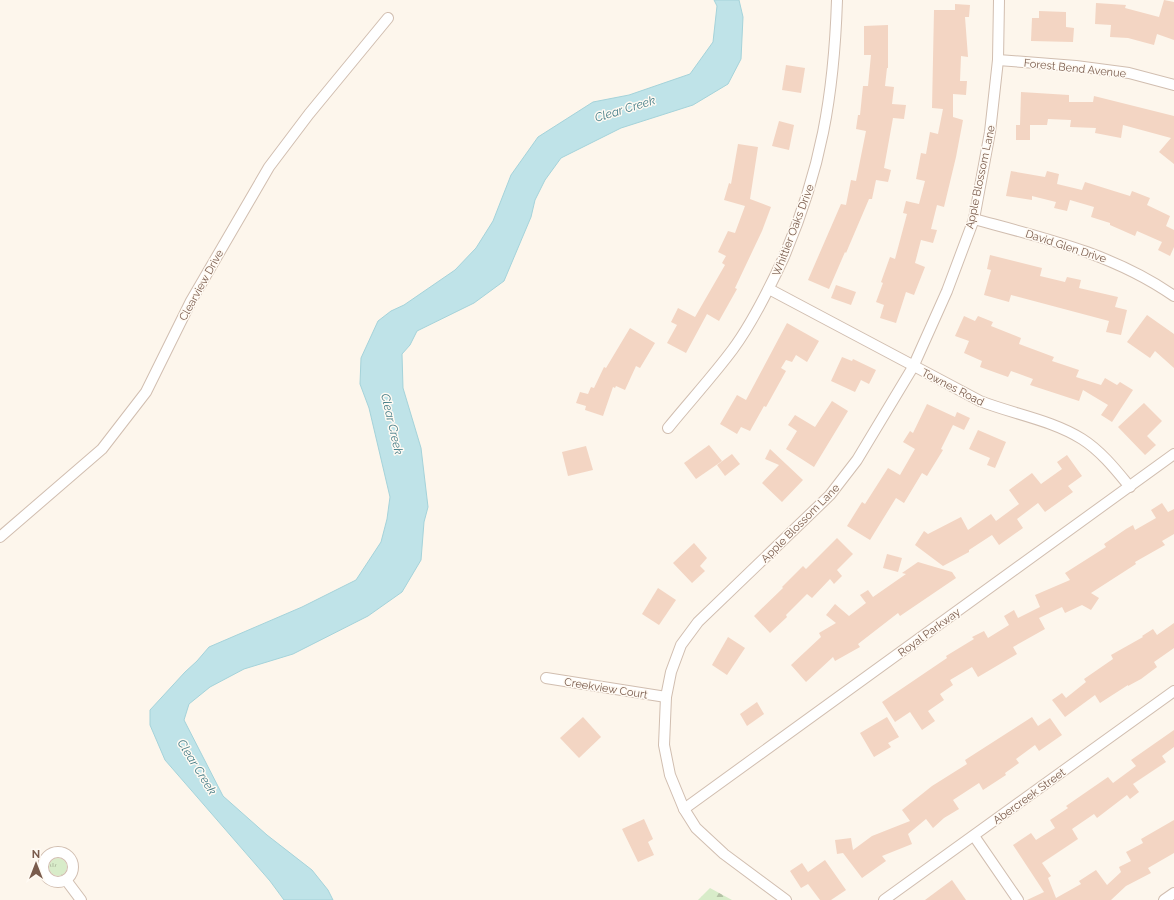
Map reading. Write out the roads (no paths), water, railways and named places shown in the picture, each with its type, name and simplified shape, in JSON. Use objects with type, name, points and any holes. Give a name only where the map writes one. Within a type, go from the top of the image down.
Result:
[{"type":"street","name":"Whittier Oaks Drive","points":[[668,428],[734,348],[770,289],[799,222],[814,175],[829,103],[836,52],[837,0]]},
{"type":"street","name":"Apple Blossom Lane","points":[[786,900],[719,849],[696,828],[684,809],[670,775],[664,745],[666,697],[670,672],[681,645],[698,622],[830,495],[857,460],[913,367],[947,291],[974,219],[990,132],[998,60],[999,0]]},
{"type":"street","name":"Clearview Drive","points":[[0,537],[102,449],[146,392],[191,300],[269,167],[309,114],[388,18]]},
{"type":"street","name":"Forest Bend Avenue","points":[[998,60],[1076,66],[1129,73],[1174,85]]},
{"type":"street","name":"David Glen Drive","points":[[974,219],[1073,246],[1111,260],[1154,282],[1174,296]]},
{"type":"street","name":"Townes Road","points":[[770,289],[913,367],[980,401],[1008,412],[1046,423],[1082,439],[1105,459],[1130,487]]},
{"type":"street","name":"Royal Parkway","points":[[684,809],[1174,454]]},
{"type":"street","name":"Creekview Court","points":[[546,678],[666,697]]},
{"type":"street","name":"Abercreek Street","points":[[884,900],[1174,691]]},
{"type":"street","points":[[974,836],[1018,900]]},
{"type":"street","points":[[66,880],[81,900]]},
{"type":"street","points":[[1164,900],[1174,893]]},
{"type":"water","name":"Clear Creek","points":[[714,0],[739,0],[743,17],[741,59],[728,84],[693,105],[621,128],[561,158],[545,180],[535,200],[531,217],[504,281],[474,303],[417,331],[410,345],[402,354],[403,388],[421,448],[428,507],[424,522],[421,560],[402,592],[368,616],[293,654],[244,669],[210,687],[189,704],[184,720],[223,796],[267,835],[312,870],[328,890],[333,900],[284,900],[270,881],[165,760],[150,725],[150,710],[209,647],[302,607],[356,580],[381,542],[387,519],[390,497],[369,408],[360,384],[361,358],[378,321],[455,270],[476,248],[493,221],[511,175],[538,137],[593,102],[629,95],[690,74],[713,42],[717,6]]}]
